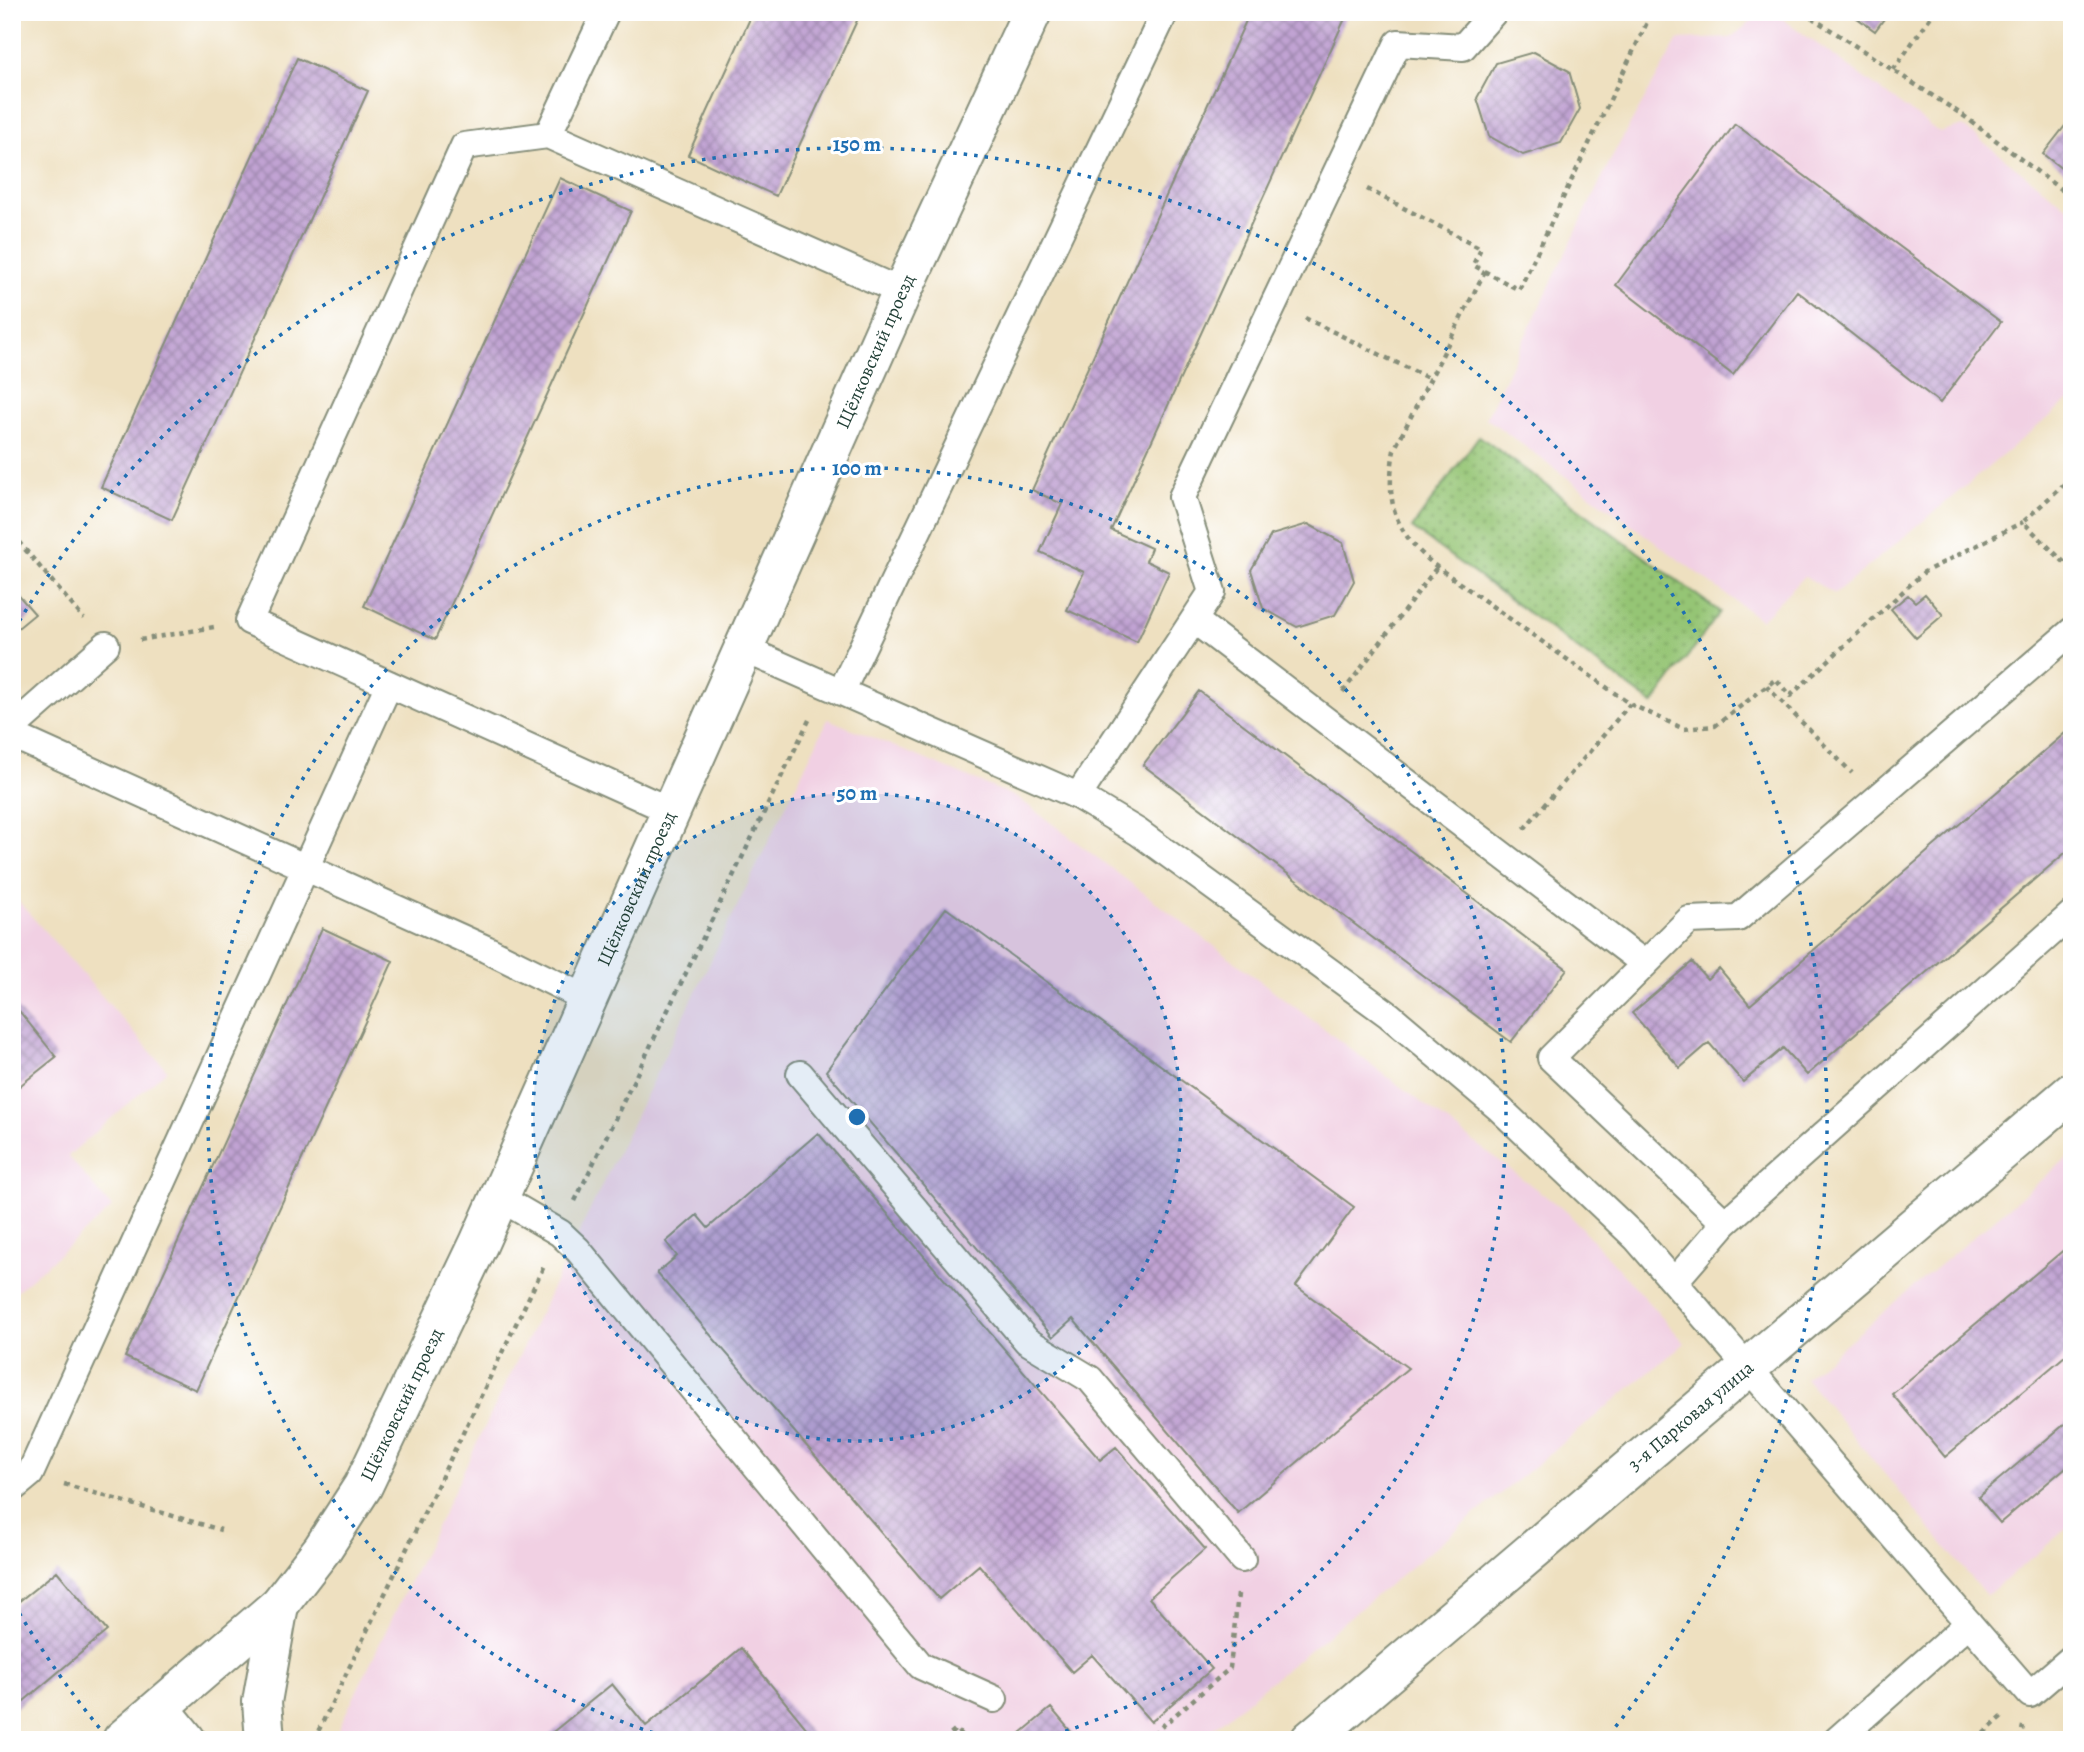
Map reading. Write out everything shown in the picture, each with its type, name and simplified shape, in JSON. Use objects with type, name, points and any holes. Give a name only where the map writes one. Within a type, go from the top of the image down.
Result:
[{"type":"street","name":"Щёлковский проезд","points":[[122,1740],[279,1605],[324,1548],[363,1486],[500,1198],[902,292],[1032,12]]},
{"type":"street","name":"3-я Парковая улица","points":[[1314,1738],[2072,1092]]},
{"type":"street","points":[[265,1740],[262,1702],[279,1605]]},
{"type":"street","points":[[160,1708],[186,1740]]},
{"type":"lane","points":[[548,135],[606,12]]},
{"type":"lane","points":[[841,692],[1165,12]]},
{"type":"lane","points":[[1079,796],[1212,593],[1182,497],[1398,43],[1463,47],[1494,12]]},
{"type":"lane","points":[[673,812],[249,621],[464,146],[548,135],[902,292]]},
{"type":"lane","points":[[1194,620],[1645,964]]},
{"type":"lane","points":[[1725,1223],[1551,1058],[1689,920],[1738,918],[2072,631]]},
{"type":"lane","points":[[12,729],[106,645]]},
{"type":"lane","points":[[744,649],[1079,796],[1138,832],[1388,1015],[1499,1108],[1636,1238],[2030,1694],[2072,1658]]},
{"type":"lane","points":[[21,1481],[308,869],[390,684]]},
{"type":"lane","points":[[12,735],[589,1000]]},
{"type":"lane","points":[[1674,1282],[1725,1223],[2072,914]]},
{"type":"lane","points":[[800,1074],[1027,1341],[1090,1379],[1242,1559]]},
{"type":"lane","points":[[500,1198],[560,1233],[578,1250],[921,1666],[994,1699]]},
{"type":"lane","points":[[1837,1740],[1969,1623]]},
{"type":"path","points":[[1337,173],[1481,248],[1473,265],[1519,290],[1653,12]]},
{"type":"path","points":[[1803,12],[1964,116],[2072,198]]},
{"type":"path","points":[[1893,70],[1934,12]]},
{"type":"path","points":[[1485,271],[1394,450],[1389,482],[1395,514],[1413,548],[1437,566],[1630,704],[1684,729],[1715,726],[1776,679],[1790,696],[1924,572],[2023,522],[2072,477]]},
{"type":"path","points":[[1274,303],[1430,379]]},
{"type":"path","points":[[2023,522],[2072,570]]},
{"type":"path","points":[[12,534],[106,645],[249,621]]},
{"type":"path","points":[[1323,719],[1437,566]]},
{"type":"path","points":[[1766,686],[1877,798]]},
{"type":"path","points":[[1502,855],[1630,704]]},
{"type":"path","points":[[21,1481],[220,1530]]},
{"type":"path","points":[[1146,1740],[1230,1668],[1242,1559]]},
{"type":"path","points":[[943,1740],[956,1729],[965,1740]]},
{"type":"shaded area","points":[[1762,12],[1773,12],[1940,133],[1963,126],[2072,211],[2072,398],[1835,594],[1804,576],[1761,620],[1486,418],[1613,155],[1678,40],[1731,38]]},
{"type":"shaded area","points":[[828,719],[1018,798],[1568,1213],[1685,1343],[1199,1740],[333,1740]]},
{"type":"shaded area","points":[[12,894],[167,1070],[68,1156],[112,1208],[12,1295]]},
{"type":"shaded area","points":[[2072,1154],[2072,1524],[1986,1596],[1805,1378]]},
{"type":"green space","points":[[1479,436],[1720,612],[1653,704],[1412,528]]},
{"type":"building","points":[[753,12],[861,12],[776,196],[688,155]]},
{"type":"building","points":[[1250,12],[1348,12],[1111,530],[1151,548],[1146,561],[1169,572],[1137,642],[1067,610],[1084,572],[1040,552],[1062,504],[1032,490]]},
{"type":"building","points":[[1849,12],[1889,12],[1875,31]]},
{"type":"building","points":[[1534,52],[1569,71],[1580,109],[1561,143],[1523,155],[1489,136],[1477,98],[1496,63]]},
{"type":"building","points":[[297,58],[368,91],[172,520],[101,487]]},
{"type":"building","points":[[2072,117],[2072,177],[2043,154]]},
{"type":"building","points":[[1735,124],[2001,322],[1940,403],[1797,291],[1733,375],[1616,285]]},
{"type":"building","points":[[560,178],[631,211],[435,640],[364,606]]},
{"type":"building","points":[[1308,524],[1343,543],[1354,581],[1335,615],[1297,627],[1263,608],[1251,570],[1271,535]]},
{"type":"building","points":[[12,588],[35,614],[12,633]]},
{"type":"building","points":[[1925,594],[1943,615],[1916,638],[1891,609],[1908,595],[1915,602]]},
{"type":"building","points":[[1199,691],[1567,969],[1511,1042],[1143,765]]},
{"type":"building","points":[[2072,727],[2072,847],[1807,1075],[1783,1048],[1743,1082],[1709,1043],[1680,1068],[1632,1013],[1692,962],[1707,979],[1719,968],[1750,1005]]},
{"type":"building","points":[[946,908],[1354,1207],[1296,1286],[1408,1368],[1238,1513],[1073,1319],[1053,1337],[826,1071]]},
{"type":"building","points":[[322,928],[393,961],[196,1390],[125,1357]]},
{"type":"building","points":[[12,1002],[56,1057],[12,1092]]},
{"type":"building","points":[[818,1133],[1100,1460],[1116,1447],[1205,1549],[1149,1598],[1212,1669],[1151,1722],[1092,1655],[1072,1672],[979,1565],[939,1599],[657,1273],[677,1256],[666,1242],[697,1215],[708,1228]]},
{"type":"building","points":[[2072,1243],[2072,1350],[1945,1457],[1892,1394]]},
{"type":"building","points":[[2072,1418],[2072,1462],[2000,1523],[1978,1497]]},
{"type":"building","points":[[57,1571],[107,1631],[12,1711],[12,1607]]},
{"type":"building","points":[[741,1648],[816,1740],[543,1740],[612,1684],[646,1726]]},
{"type":"building","points":[[1051,1708],[1078,1740],[1013,1740],[1021,1733]]}]
